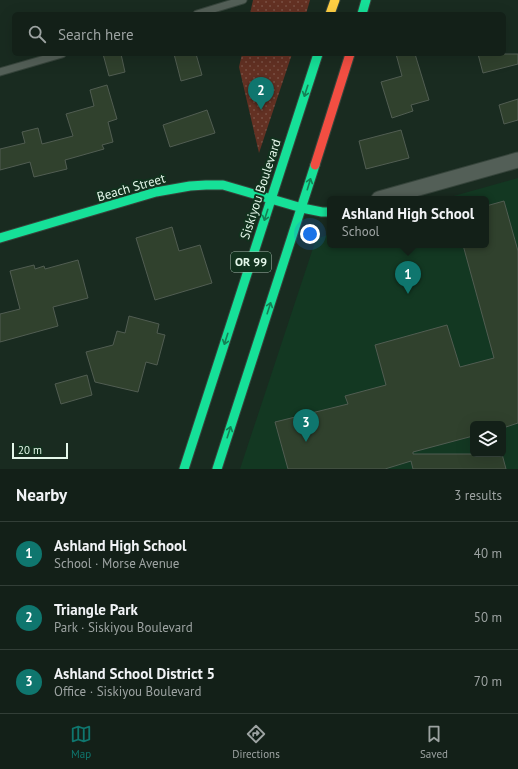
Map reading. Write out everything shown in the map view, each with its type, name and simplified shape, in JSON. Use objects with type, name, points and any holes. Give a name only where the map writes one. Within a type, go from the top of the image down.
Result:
[{"type":"main road","points":[[331,12],[335,0]]},
{"type":"main road","points":[[363,12],[366,0]]},
{"type":"main road","name":"Siskiyou Boulevard","points":[[184,469],[317,56]]},
{"type":"main road","name":"OR 99","points":[[218,469],[349,56]]},
{"type":"main road","name":"Beach Street","points":[[0,238],[156,192],[179,187],[209,184],[223,185],[302,208],[327,212]]},
{"type":"street","points":[[391,196],[518,160]]},
{"type":"lane","points":[[204,12],[243,0]]},
{"type":"lane","points":[[0,72],[55,56]]},
{"type":"shaded area","points":[[253,0],[310,0],[307,12],[250,12]]},
{"type":"shaded area","points":[[242,56],[291,56],[259,153],[239,67]]},
{"type":"shaded area","points":[[518,178],[518,469],[240,469],[316,239],[327,235],[327,248],[489,248],[489,196],[454,196]]},
{"type":"building","points":[[506,54],[518,54],[518,64],[483,73],[479,56],[506,56]]},
{"type":"building","points":[[104,56],[121,56],[125,72],[109,76]]},
{"type":"building","points":[[175,56],[197,56],[202,75],[181,81]]},
{"type":"building","points":[[397,56],[416,56],[429,100],[411,105],[413,111],[392,118],[381,82],[402,76]]},
{"type":"building","points":[[107,85],[117,119],[108,122],[113,142],[102,145],[104,149],[65,160],[67,169],[34,177],[30,162],[0,170],[0,149],[25,143],[22,132],[38,128],[42,144],[73,136],[66,114],[94,106],[90,90]]},
{"type":"building","points":[[518,99],[518,120],[504,124],[499,105]]},
{"type":"building","points":[[207,110],[215,133],[170,147],[163,125]]},
{"type":"building","points":[[401,130],[409,158],[366,169],[359,141]]},
{"type":"building","points":[[504,201],[518,251],[518,423],[506,427],[506,421],[470,421],[470,437],[413,452],[413,454],[470,454],[470,457],[503,457],[506,469],[413,469],[411,461],[385,469],[288,469],[275,422],[348,404],[345,396],[386,385],[375,345],[447,325],[460,367],[494,358],[464,248],[489,248],[489,205]]},
{"type":"building","points":[[172,227],[179,251],[200,245],[212,283],[155,300],[136,238]]},
{"type":"building","points":[[78,260],[88,298],[53,307],[58,326],[0,342],[0,314],[20,309],[10,271],[34,265],[35,269],[44,266],[45,269]]},
{"type":"building","points":[[129,316],[159,324],[157,333],[165,335],[157,365],[146,362],[138,392],[95,382],[86,352],[113,345],[117,331],[125,333]]},
{"type":"building","points":[[87,375],[92,395],[61,404],[55,384]]},
{"type":"traffic: fast","points":[[363,12],[366,0]]},
{"type":"traffic: fast","points":[[184,469],[317,56]]},
{"type":"traffic: fast","points":[[217,469],[315,165]]},
{"type":"traffic: fast","points":[[0,238],[156,192],[190,186],[223,185],[302,208],[327,212]]},
{"type":"traffic: slow","points":[[331,12],[335,0]]},
{"type":"traffic: jam","points":[[315,165],[349,56]]},
{"type":"place","name":"Triangle Park","points":[[261,110]]},
{"type":"place","name":"Ashland High School","points":[[408,294]]},
{"type":"place","name":"Ashland School District 5","points":[[306,442]]}]
